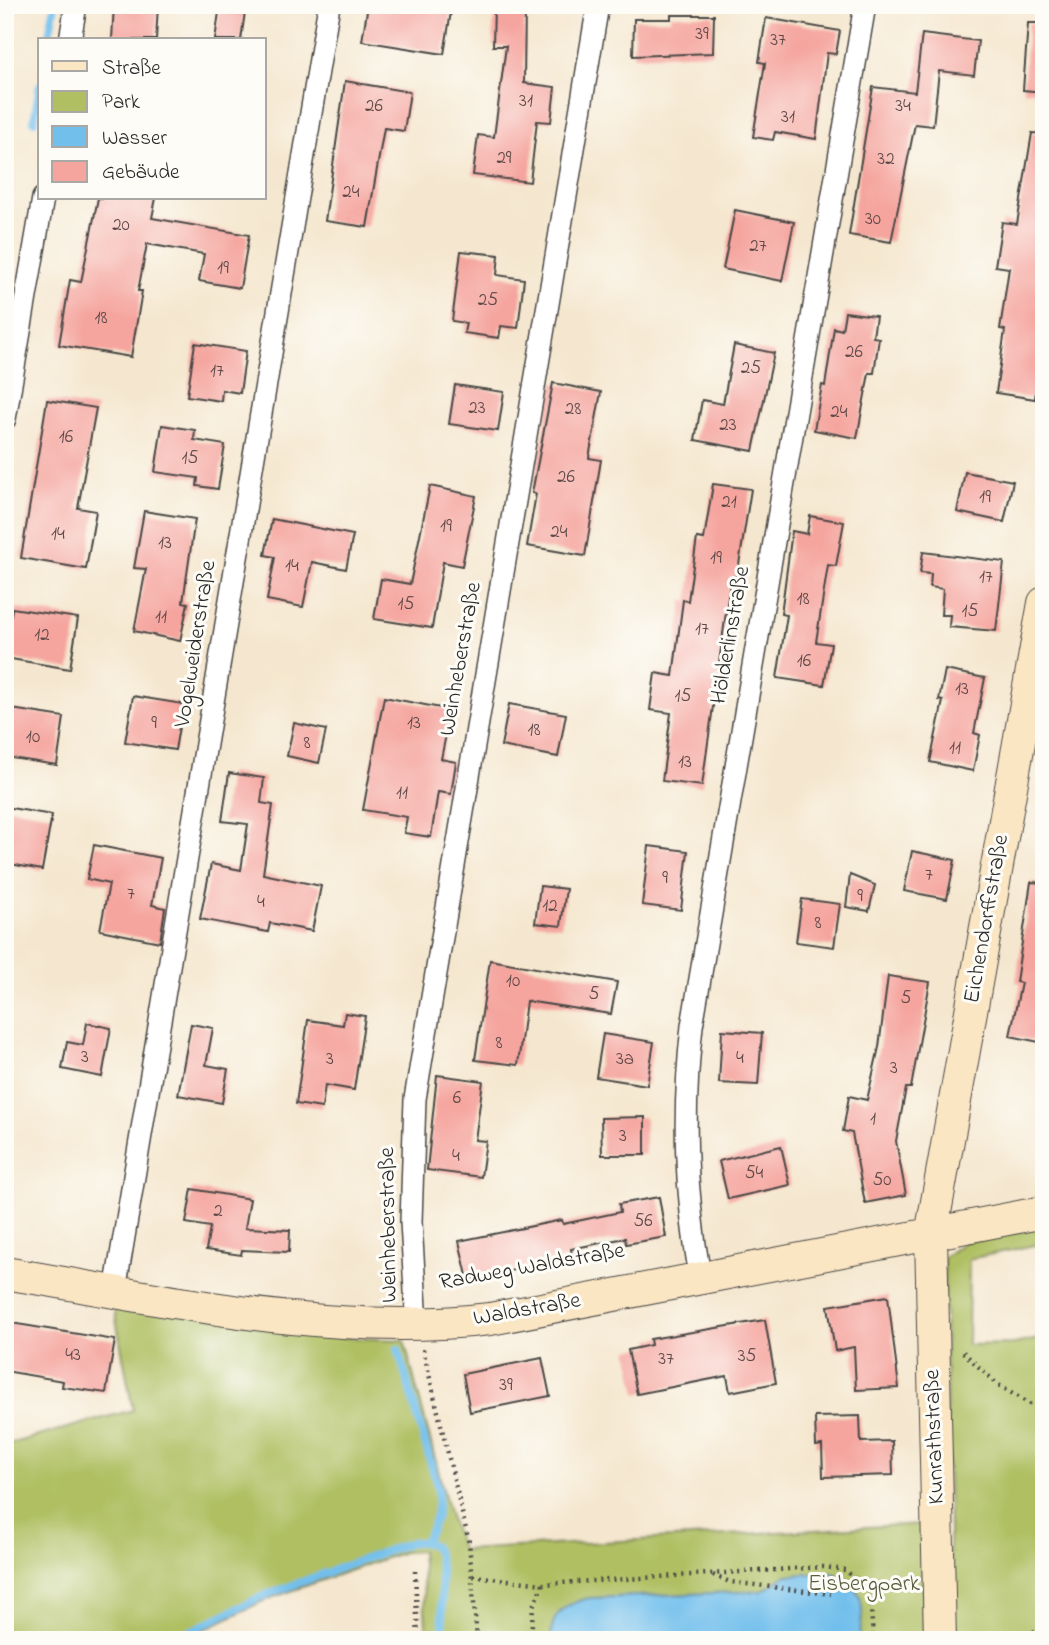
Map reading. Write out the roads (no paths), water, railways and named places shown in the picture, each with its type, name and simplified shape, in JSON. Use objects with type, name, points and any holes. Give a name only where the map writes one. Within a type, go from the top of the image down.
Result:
[{"type":"street","points":[[70,38],[76,5]]},
{"type":"street","name":"Vogelweiderstraße","points":[[115,1291],[328,5]]},
{"type":"street","name":"Weinheberstraße","points":[[417,1325],[411,1222],[415,1099],[598,5]]},
{"type":"street","name":"Hölderlinstraße","points":[[699,1276],[687,1185],[684,1132],[692,1026],[865,5]]},
{"type":"street","points":[[5,419],[43,200]]},
{"type":"street","name":"Eichendorffstraße","points":[[931,1235],[1044,603]]},
{"type":"street","name":"Waldstraße","points":[[5,1273],[246,1314],[417,1325],[491,1319],[699,1276],[1044,1212]]},
{"type":"street","name":"Kunrathstraße","points":[[931,1235],[940,1640]]},
{"type":"water","points":[[831,1573],[842,1577],[857,1590],[862,1608],[858,1640],[551,1640],[556,1616],[573,1603],[589,1598],[762,1591],[787,1575]]},
{"type":"waterway","points":[[48,38],[55,5]]},
{"type":"waterway","points":[[34,121],[38,98]]},
{"type":"waterway","points":[[398,1349],[438,1488],[436,1516],[423,1542]]},
{"type":"waterway","points":[[180,1636],[263,1596],[411,1542],[420,1542],[433,1546],[437,1553],[446,1640]]},
{"type":"park label","name":"Eisbergpark","points":[[864,1584]]}]
